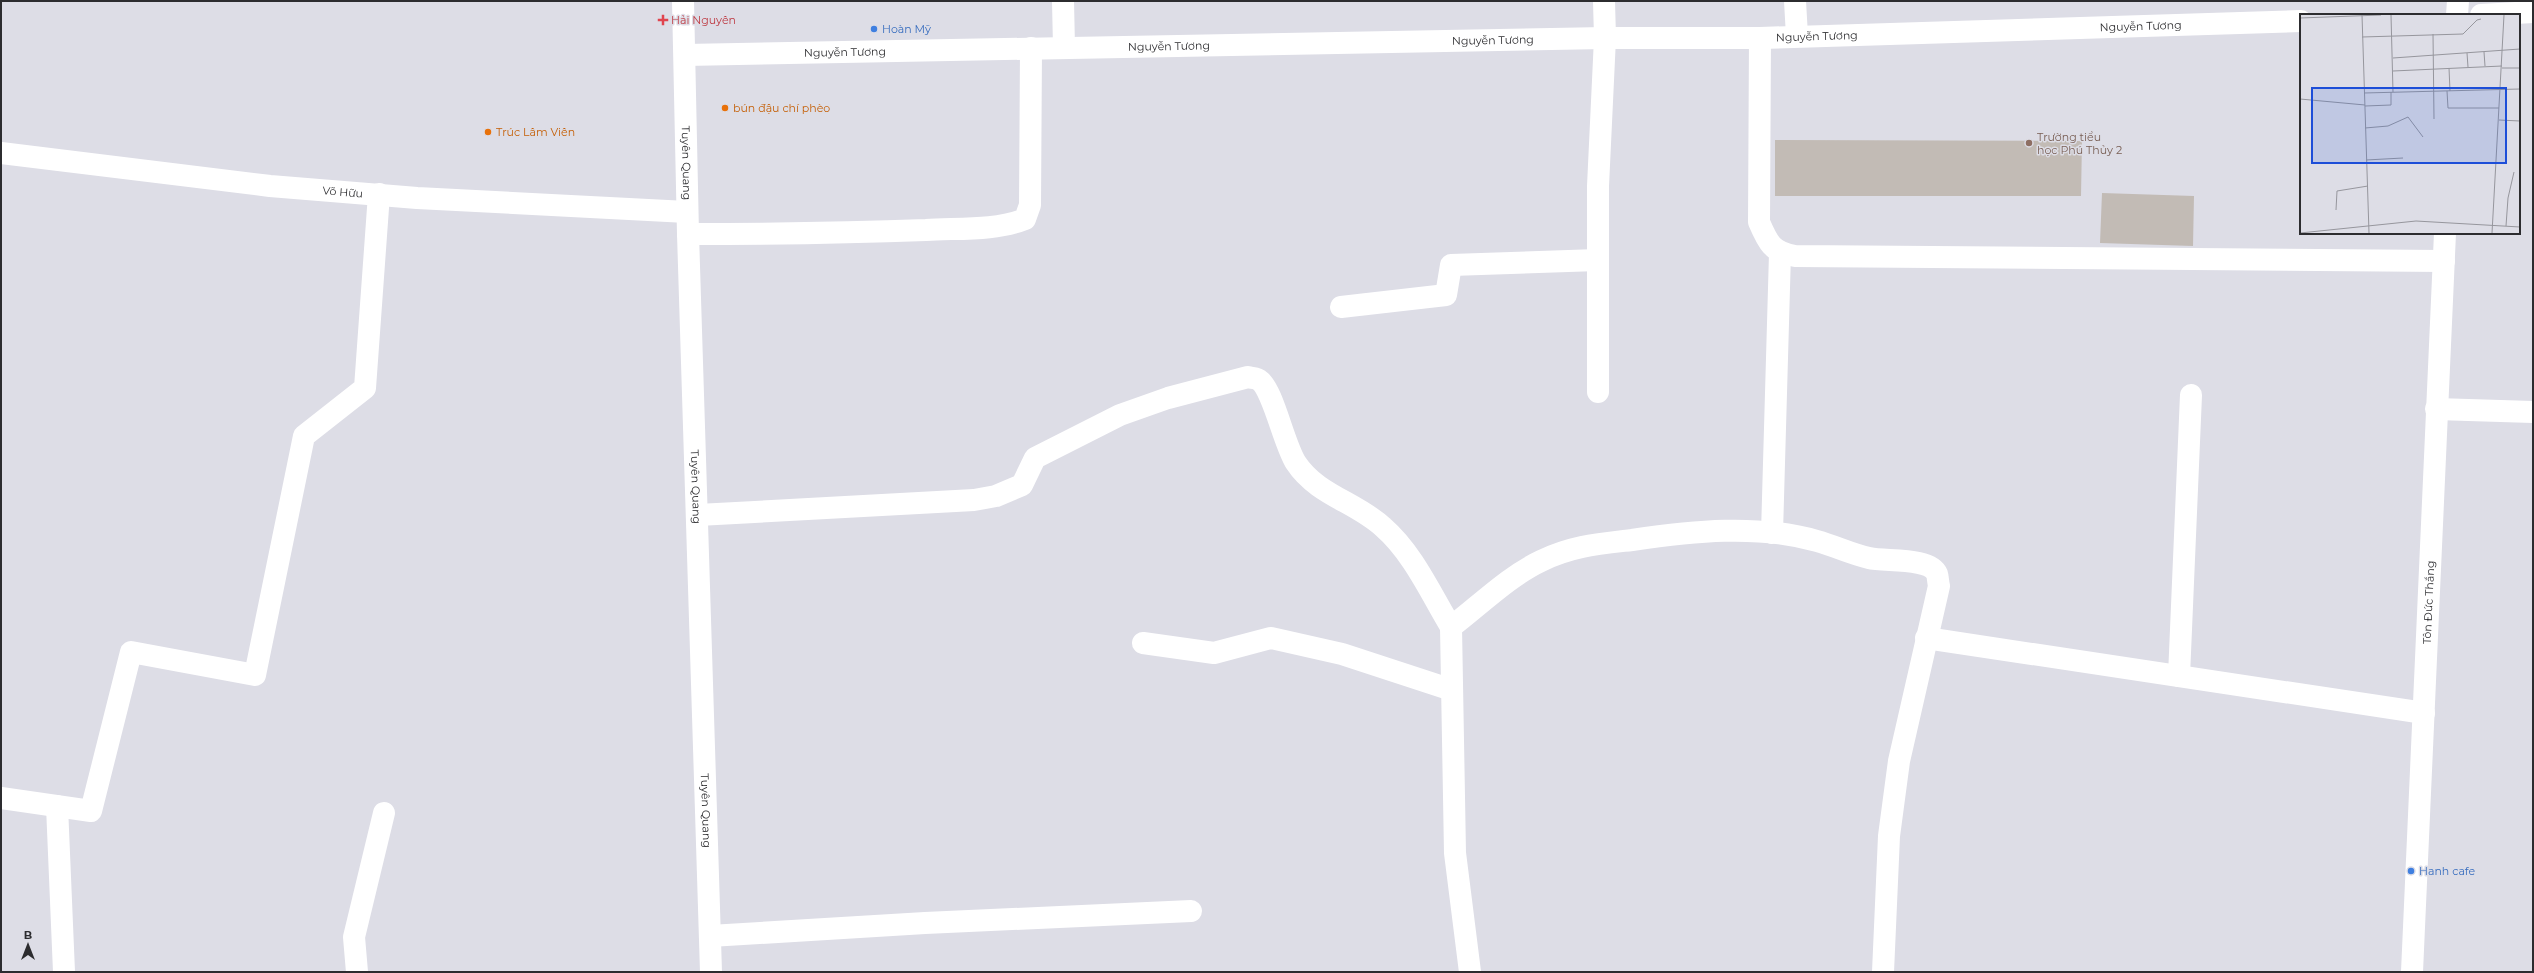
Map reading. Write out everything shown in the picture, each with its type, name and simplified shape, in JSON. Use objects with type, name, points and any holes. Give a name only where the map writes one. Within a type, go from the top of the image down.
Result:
[{"type":"street","name":"Tuyên Quang","points":[[683,1],[687,212],[698,515],[711,972]]},
{"type":"street","points":[[1063,1],[1064,47]]},
{"type":"street","points":[[1598,392],[1598,186],[1605,38],[1604,1]]},
{"type":"street","points":[[1795,1],[1797,36]]},
{"type":"street","points":[[2457,14],[2458,1]]},
{"type":"street","points":[[2498,14],[2533,12]]},
{"type":"street","name":"Nguyễn Tương","points":[[685,55],[1605,38],[1760,38],[2300,21]]},
{"type":"street","points":[[1760,38],[1759,222],[1766,240],[1780,253],[1795,256],[2444,261]]},
{"type":"street","points":[[688,234],[840,233],[972,228],[1016,223],[1025,219],[1030,205],[1031,48]]},
{"type":"street","name":"Võ Hữu","points":[[1,153],[270,186],[687,212]]},
{"type":"street","points":[[1,798],[91,811],[131,652],[255,675],[304,436],[365,388],[380,194]]},
{"type":"street","name":"Tôn Đức Thắng","points":[[2412,972],[2445,234]]},
{"type":"street","points":[[1772,533],[1780,253]]},
{"type":"street","points":[[1341,307],[1446,295],[1451,265],[1598,260]]},
{"type":"street","points":[[698,515],[974,500],[996,496],[1022,485],[1035,458],[1120,415],[1168,398],[1248,377],[1259,380],[1267,388],[1285,441],[1296,463],[1314,484],[1382,526],[1402,546],[1451,627],[1455,853],[1470,972]]},
{"type":"street","points":[[2179,676],[2191,395]]},
{"type":"street","points":[[2436,409],[2533,412]]},
{"type":"street","points":[[1451,627],[1540,562],[1565,551],[1590,544],[1674,534],[1737,531],[1772,533],[1818,541],[1845,553],[1871,559],[1921,563],[1931,567],[1937,574],[1939,586],[1899,761],[1889,836],[1883,972]]},
{"type":"street","points":[[1143,643],[1214,653],[1271,638],[1342,654],[1452,690]]},
{"type":"street","points":[[1926,638],[2424,713]]},
{"type":"street","points":[[57,806],[64,972]]},
{"type":"street","points":[[358,972],[354,937],[384,813]]},
{"type":"street","points":[[710,936],[933,922],[1191,912]]},
{"type":"building","points":[[1775,140],[2082,141],[2081,196],[1775,196]]},
{"type":"building","points":[[2102,193],[2194,196],[2193,246],[2100,243]]},
{"type":"place","name":"Hải Nguyên","points":[[663,20]]},
{"type":"place","name":"Hoàn Mỹ","points":[[874,29]]},
{"type":"place","name":"bún đậu chí phèo","points":[[725,108]]},
{"type":"place","name":"Trúc Lâm Viên","points":[[488,132]]},
{"type":"place","name":"Trường tiểu học Phú Thủy 2","points":[[2029,143]]},
{"type":"place","name":"Hanh cafe","points":[[2411,871]]}]
